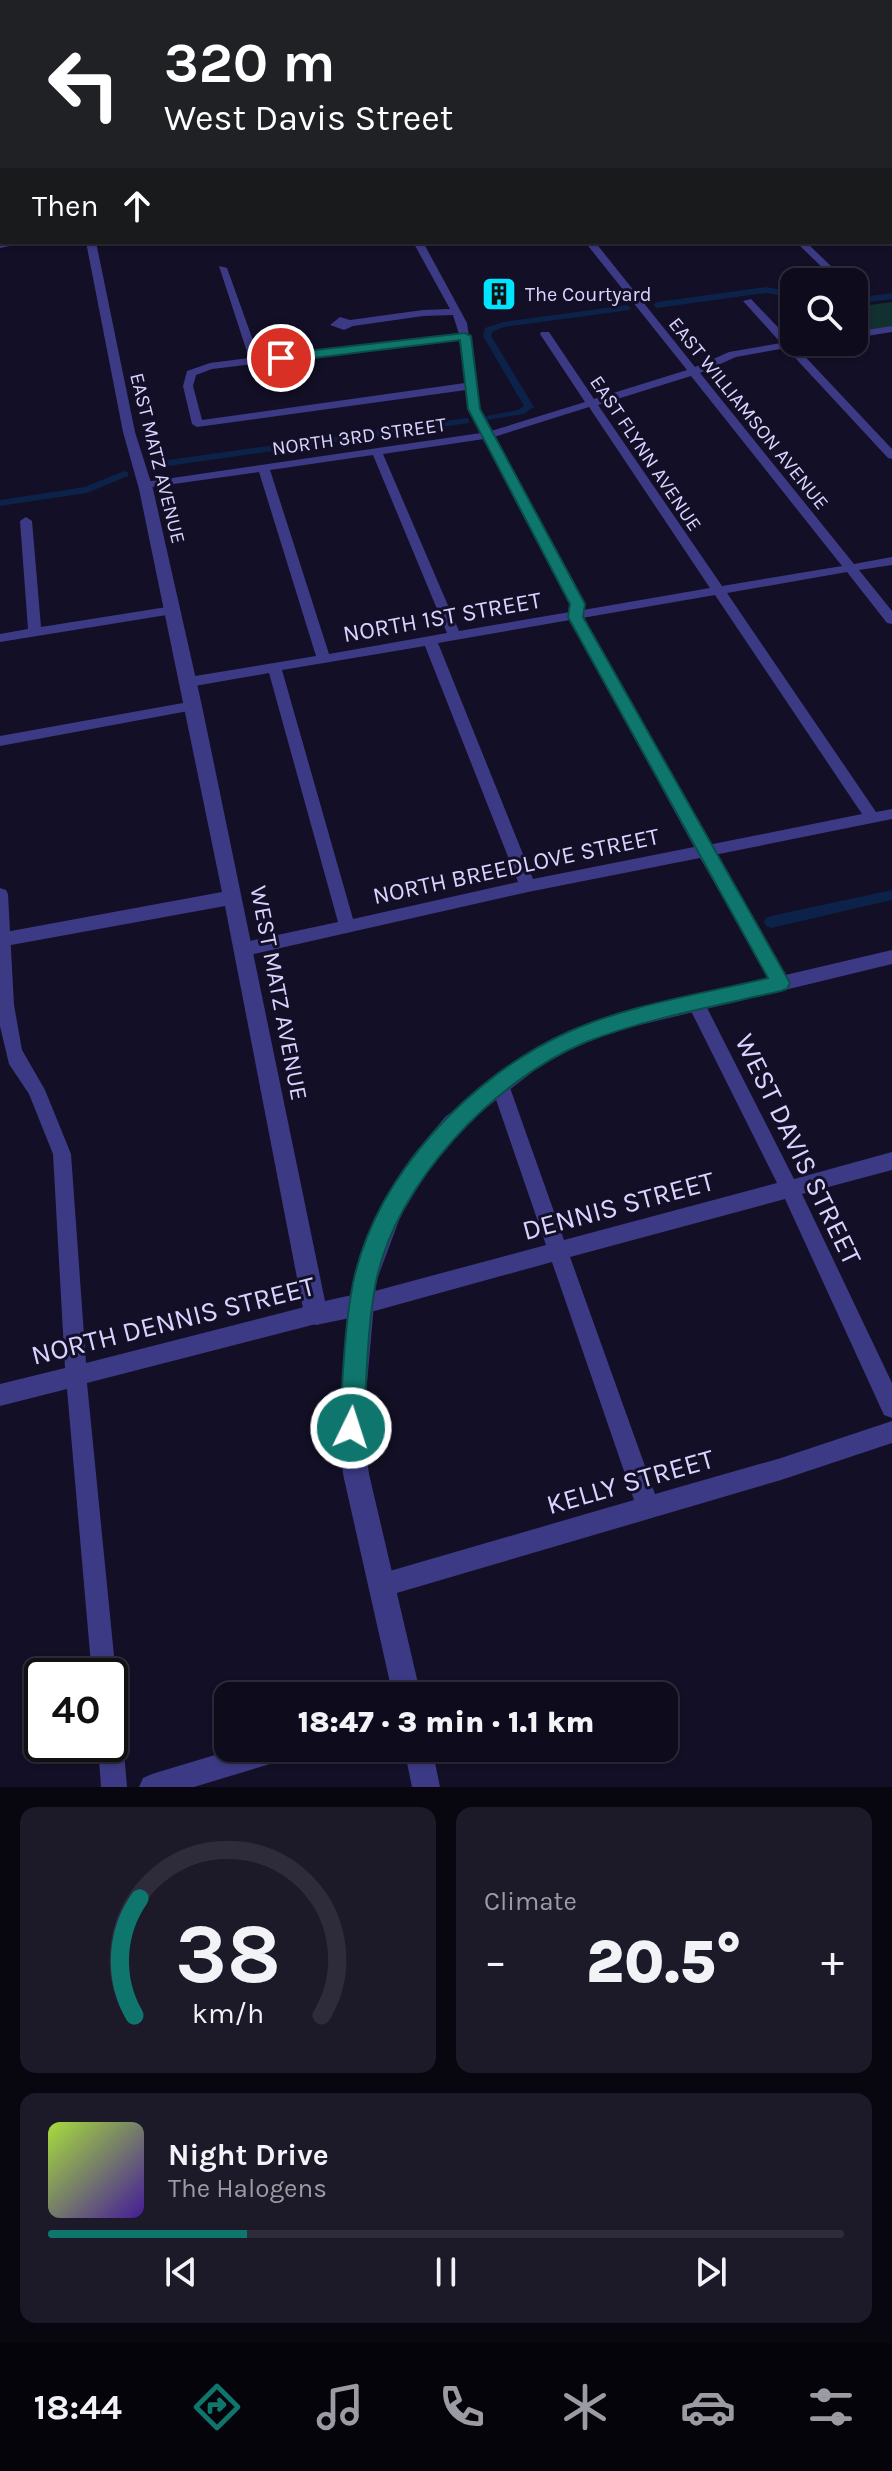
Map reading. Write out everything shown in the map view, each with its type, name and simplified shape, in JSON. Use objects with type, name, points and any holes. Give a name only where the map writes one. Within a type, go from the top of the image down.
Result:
[{"type":"street","name":"EAST MATZ AVENUE","points":[[91,244],[129,432],[145,485],[189,682]]},
{"type":"street","points":[[419,244],[457,310],[465,336],[474,409],[578,604],[575,617],[781,983]]},
{"type":"street","name":"EAST WILLIAMSON AVENUE","points":[[592,244],[892,620]]},
{"type":"street","points":[[803,244],[828,268]]},
{"type":"street","points":[[222,268],[255,361]]},
{"type":"street","points":[[748,301],[780,335]]},
{"type":"street","points":[[350,323],[423,313],[447,314],[457,310]]},
{"type":"street","points":[[868,333],[892,329]]},
{"type":"street","name":"EAST FLYNN AVENUE","points":[[545,334],[872,818]]},
{"type":"street","points":[[465,336],[210,366],[191,373],[188,386],[197,424],[469,386]]},
{"type":"street","name":"NORTH 3RD STREET","points":[[145,485],[488,435],[693,372],[733,354],[780,346]]},
{"type":"street","points":[[800,356],[892,456]]},
{"type":"street","points":[[377,452],[455,637]]},
{"type":"street","points":[[263,467],[324,659]]},
{"type":"street","points":[[26,521],[35,633]]},
{"type":"street","name":"NORTH 1ST STREET","points":[[189,682],[892,561]]},
{"type":"street","points":[[0,638],[173,610]]},
{"type":"street","points":[[430,641],[528,886]]},
{"type":"street","points":[[274,668],[347,926]]},
{"type":"street","name":"WEST MATZ AVENUE","points":[[189,682],[316,1314]]},
{"type":"street","points":[[0,741],[194,706]]},
{"type":"street","name":"NORTH BREEDLOVE STREET","points":[[245,949],[528,886],[892,814]]},
{"type":"street","points":[[0,894],[5,1005],[13,1050],[18,1064],[36,1090],[62,1154],[76,1376],[102,1658]]},
{"type":"street","points":[[1,940],[234,897]]},
{"type":"street","points":[[404,1682],[356,1474],[351,1428],[360,1305],[382,1233],[405,1187],[452,1123],[533,1060],[576,1037],[623,1021],[891,958]]},
{"type":"street","name":"WEST DAVIS STREET","points":[[696,1003],[892,1407]]},
{"type":"street","points":[[500,1085],[648,1507]]},
{"type":"street","name":"DENNIS STREET","points":[[360,1305],[892,1161]]},
{"type":"street","name":"NORTH DENNIS STREET","points":[[0,1395],[360,1305]]},
{"type":"street","name":"KELLY STREET","points":[[383,1585],[892,1432]]},
{"type":"street","points":[[112,1762],[114,1787]]},
{"type":"street","points":[[152,1787],[234,1762]]},
{"type":"street","points":[[421,1762],[426,1787]]},
{"type":"green space","points":[[892,302],[892,327],[868,330],[868,305]]},
{"type":"waterway","points":[[657,305],[766,290],[780,292]]},
{"type":"waterway","points":[[868,299],[892,296]]},
{"type":"waterway","points":[[489,418],[521,412],[529,407],[487,336],[488,330],[503,325],[627,308]]},
{"type":"waterway","points":[[154,465],[466,421]]},
{"type":"waterway","points":[[0,503],[87,490],[124,474]]},
{"type":"waterway","points":[[771,922],[892,895]]},
{"type":"place","name":"The Courtyard","points":[[499,294]]},
{"type":"route","points":[[281,358],[465,336],[474,409],[578,604],[575,617],[781,983],[623,1021],[576,1037],[533,1060],[452,1123],[419,1165],[392,1210],[365,1282],[360,1305],[351,1428]]}]
